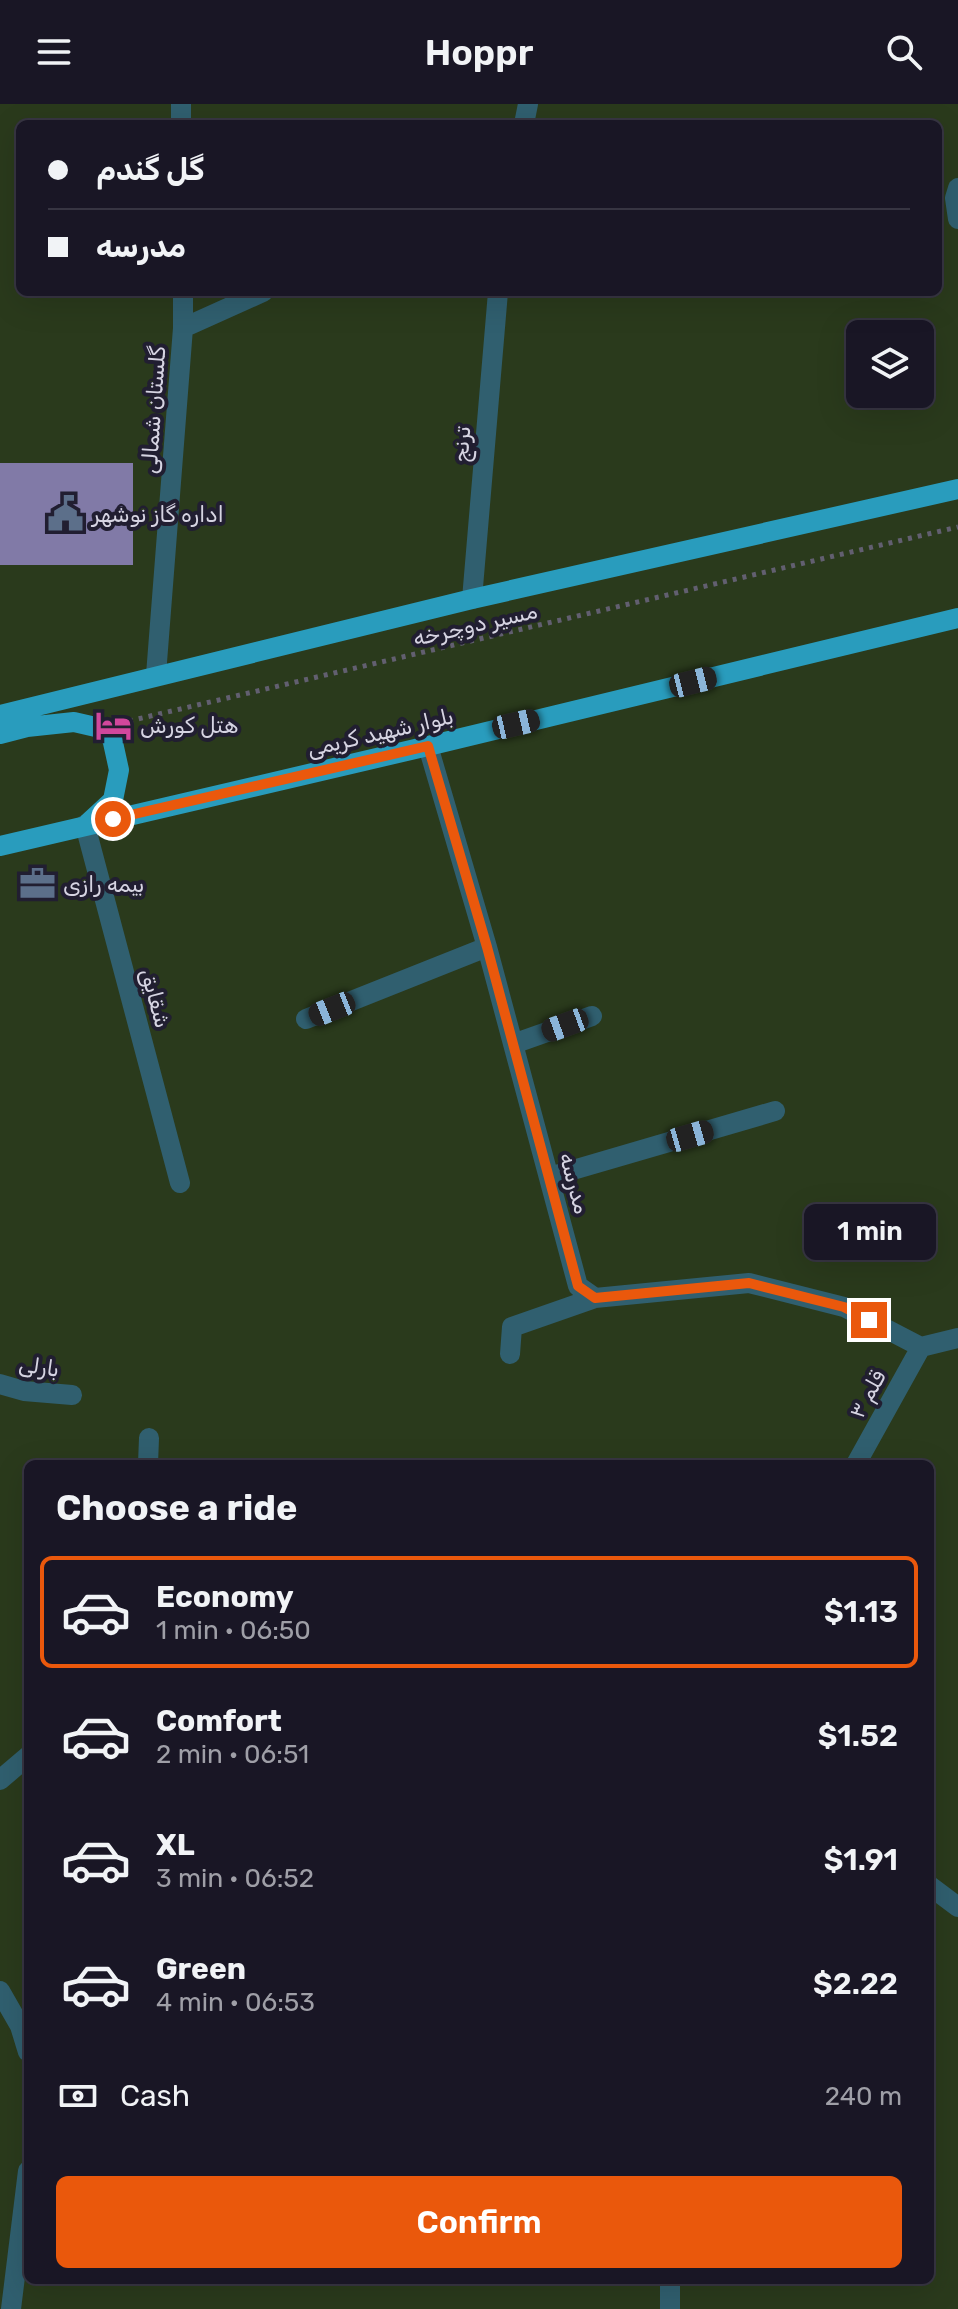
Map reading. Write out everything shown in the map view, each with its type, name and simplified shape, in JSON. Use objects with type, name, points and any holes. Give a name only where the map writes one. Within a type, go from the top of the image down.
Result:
[{"type":"main road","points":[[0,715],[472,599],[958,489]]},
{"type":"main road","name":"بلوار شهید کریمی","points":[[0,846],[958,618]]},
{"type":"main road","points":[[0,734],[27,727],[74,722],[100,728],[112,738],[119,770],[113,800],[85,825]]},
{"type":"street","points":[[958,188],[955,198],[958,219]]},
{"type":"street","name":"گلستان شمالی","points":[[156,675],[183,296]]},
{"type":"street","points":[[183,328],[254,296]]},
{"type":"street","name":"ترنج","points":[[472,599],[498,296]]},
{"type":"street","name":"مدرسه","points":[[428,746],[487,947],[578,1286],[595,1298]]},
{"type":"street","name":"شقایق","points":[[85,825],[180,1183]]},
{"type":"street","points":[[306,1019],[487,947]]},
{"type":"street","points":[[513,1044],[592,1016]]},
{"type":"street","points":[[549,1177],[775,1111]]},
{"type":"street","points":[[510,1354],[512,1327],[595,1298],[749,1283],[844,1307],[921,1347],[958,1338]]},
{"type":"street","name":"قلم ۳","points":[[858,1460],[921,1347]]},
{"type":"street","name":"بارلی","points":[[0,1384],[24,1391],[72,1395]]},
{"type":"street","points":[[148,1460],[149,1438]]},
{"type":"street","points":[[0,1780],[24,1759]]},
{"type":"street","points":[[934,1889],[958,1907]]},
{"type":"street","points":[[0,1991],[24,2039]]},
{"type":"street","points":[[11,2309],[24,2203]]},
{"type":"street","points":[[670,2284],[670,2309]]},
{"type":"path","name":"مسیر دوچرخه","points":[[100,728],[958,527]]},
{"type":"green space","points":[[0,104],[958,104],[958,2309],[0,2309]]},
{"type":"building","name":"اداره گاز نوشهر","points":[[0,463],[133,463],[133,565],[0,565]]},
{"type":"place","name":"اداره گاز نوشهر","points":[[66,514]]},
{"type":"place","name":"هتل کورش","points":[[114,725]]},
{"type":"place","name":"بیمه رازی","points":[[37,884]]},
{"type":"route","points":[[113,819],[428,746],[487,947],[578,1286],[595,1298],[749,1283],[844,1307],[869,1320]]}]
